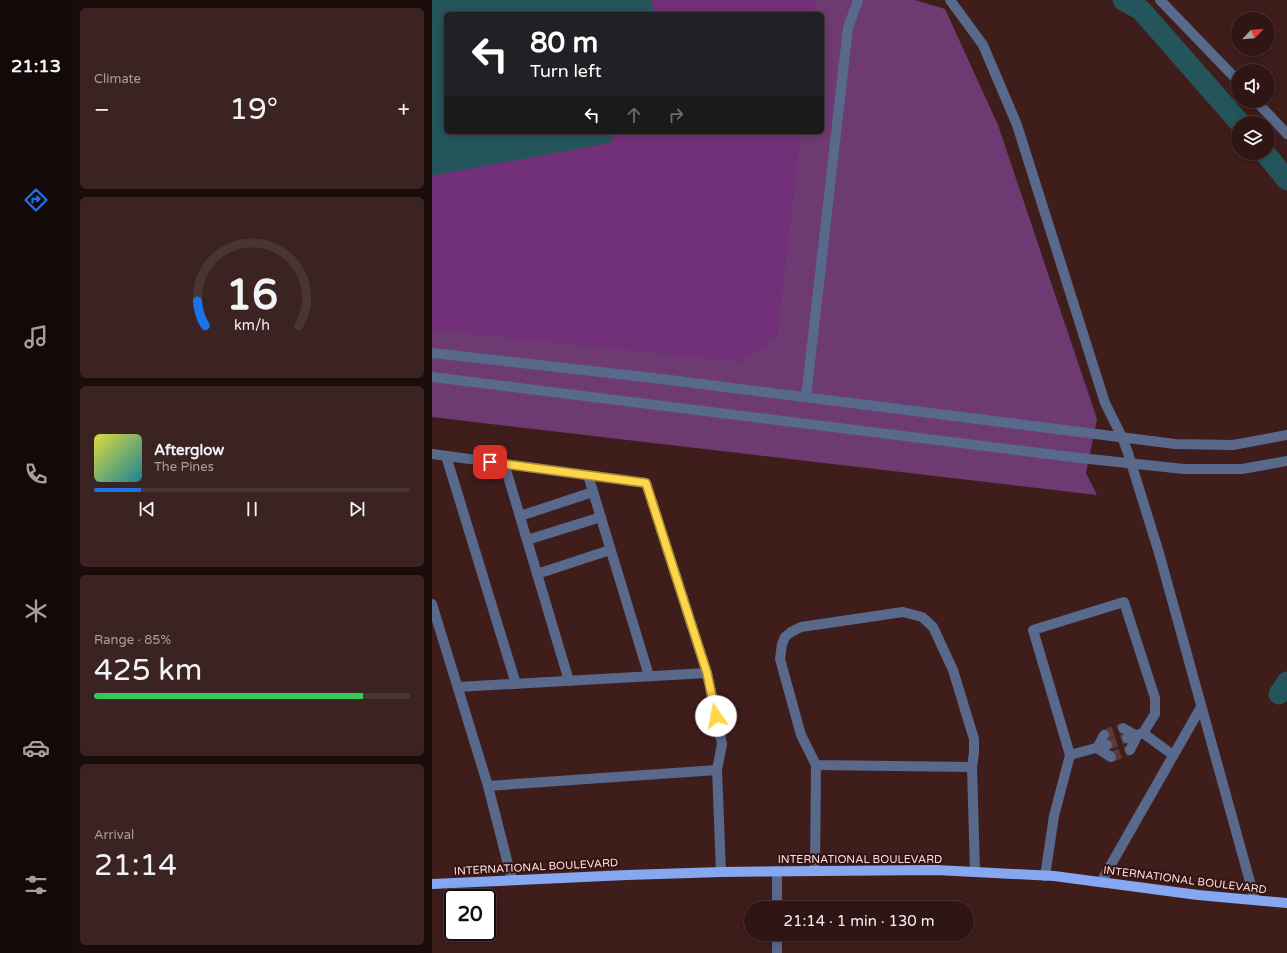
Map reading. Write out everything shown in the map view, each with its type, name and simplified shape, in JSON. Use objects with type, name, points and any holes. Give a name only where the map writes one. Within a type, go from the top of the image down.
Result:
[{"type":"main road","name":"INTERNATIONAL BOULEVARD","points":[[432,884],[721,872],[936,870],[1045,876],[1198,895],[1287,903]]},
{"type":"street","points":[[806,398],[848,28],[858,0]]},
{"type":"street","points":[[950,0],[983,45],[1017,125],[1105,403],[1122,437],[1159,552],[1255,900]]},
{"type":"street","points":[[1160,0],[1231,74]]},
{"type":"street","points":[[1263,108],[1287,134]]},
{"type":"street","points":[[432,353],[1175,444],[1233,445],[1287,435]]},
{"type":"street","points":[[432,377],[1184,469],[1242,469],[1287,460]]},
{"type":"street","points":[[432,454],[646,483],[707,673],[722,744],[717,770],[721,872]]},
{"type":"street","points":[[446,456],[516,684]]},
{"type":"street","points":[[504,464],[569,681]]},
{"type":"street","points":[[588,475],[649,676]]},
{"type":"street","points":[[520,516],[593,492]]},
{"type":"street","points":[[527,540],[601,517]]},
{"type":"street","points":[[537,574],[610,550]]},
{"type":"street","points":[[1045,876],[1054,816],[1070,755],[1033,630],[1124,602],[1155,698],[1155,714],[1136,736],[1130,750]]},
{"type":"street","points":[[432,604],[488,786],[512,880]]},
{"type":"street","points":[[815,870],[816,765],[801,735],[780,659],[782,644],[785,637],[801,627],[903,612],[922,617],[933,627],[953,670],[974,739],[972,767],[975,872]]},
{"type":"street","points":[[458,687],[707,673]]},
{"type":"street","points":[[1101,882],[1202,707]]},
{"type":"street","points":[[1123,728],[1173,755]]},
{"type":"street","points":[[1096,748],[1104,735]]},
{"type":"street","points":[[1070,755],[1107,745]]},
{"type":"street","points":[[1096,748],[1111,757]]},
{"type":"street","points":[[816,765],[972,767]]},
{"type":"street","points":[[488,786],[717,770]]},
{"type":"street","points":[[777,871],[777,901]]},
{"type":"street","points":[[777,941],[777,953]]},
{"type":"shaded area","points":[[432,0],[915,0],[945,9],[998,125],[1097,419],[1086,473],[1097,495],[432,417]]},
{"type":"shaded area","points":[[652,0],[816,0],[814,12],[653,12]]},
{"type":"shaded area","points":[[616,134],[801,134],[777,338],[740,362],[432,330],[432,175],[609,143]]},
{"type":"water","points":[[432,0],[652,0],[653,12],[444,12],[444,134],[616,134],[609,143],[432,175]]},
{"type":"waterway","points":[[1123,0],[1141,10],[1234,116]]},
{"type":"waterway","points":[[1271,160],[1287,180]]},
{"type":"waterway","points":[[1279,694],[1287,682]]},
{"type":"tunnel","points":[[1104,735],[1123,728]]},
{"type":"tunnel","points":[[1107,745],[1127,738]]},
{"type":"tunnel","points":[[1111,757],[1130,750]]},
{"type":"route","points":[[490,462],[646,483],[707,673],[716,716]]}]
